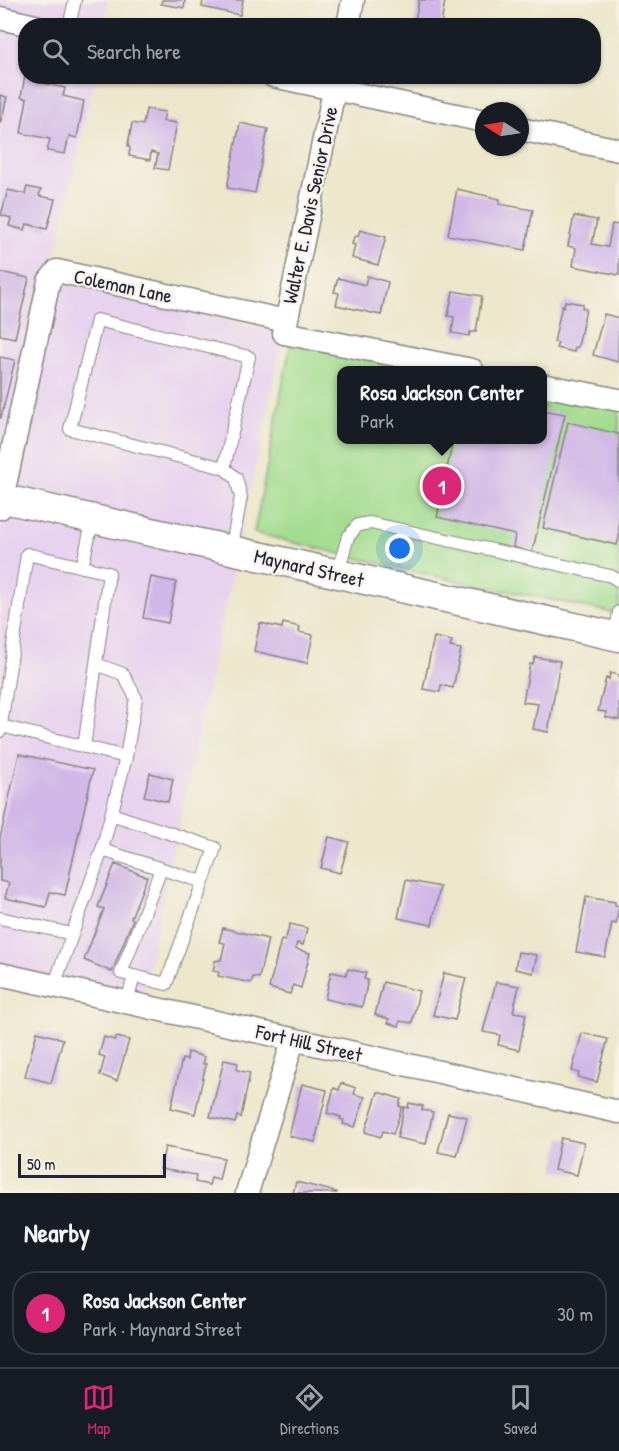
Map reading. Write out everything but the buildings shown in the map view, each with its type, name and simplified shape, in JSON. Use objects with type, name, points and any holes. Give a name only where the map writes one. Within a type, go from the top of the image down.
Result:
[{"type":"street","points":[[350,18],[353,0]]},
{"type":"street","points":[[1,24],[18,25]]},
{"type":"street","name":"Walter E. Davis Senior Drive","points":[[285,327],[335,84]]},
{"type":"street","points":[[339,84],[475,119]]},
{"type":"street","points":[[529,131],[619,150]]},
{"type":"street","name":"Coleman Lane","points":[[1,497],[49,281],[57,272],[285,327]]},
{"type":"street","points":[[285,327],[455,366]]},
{"type":"street","points":[[547,386],[619,400]]},
{"type":"street","name":"Maynard Street","points":[[1,497],[337,575],[618,629]]},
{"type":"street","name":"Fort Hill Street","points":[[0,974],[619,1112]]},
{"type":"street","points":[[247,1193],[293,1040]]},
{"type":"lane","points":[[71,18],[75,0]]},
{"type":"lane","points":[[224,468],[249,357],[97,320],[70,429],[224,468],[236,478],[241,497],[231,551]]},
{"type":"lane","points":[[0,459],[1,497]]},
{"type":"lane","points":[[82,567],[93,519]]},
{"type":"lane","points":[[337,575],[348,537],[358,525],[370,523],[611,576],[619,581]]},
{"type":"lane","points":[[84,747],[109,573],[27,554],[1,729],[126,757]]},
{"type":"lane","points":[[54,986],[102,850],[126,757],[136,698],[123,674],[96,664]]},
{"type":"lane","points":[[111,814],[215,848],[166,984],[121,973],[161,868]]},
{"type":"lane","points":[[102,850],[203,882]]},
{"type":"lane","points":[[0,918],[72,934]]},
{"type":"lane","points":[[127,1002],[134,976]]},
{"type":"shaded area","points":[[0,0],[107,0],[106,18],[18,18],[18,84],[93,84],[50,281],[284,333],[140,1005],[0,974]]},
{"type":"green space","points":[[291,342],[413,366],[337,366],[337,444],[547,444],[547,393],[619,407],[619,614],[416,572],[254,533]]},
{"type":"place","name":"Rosa Jackson Center","points":[[442,486]]}]
